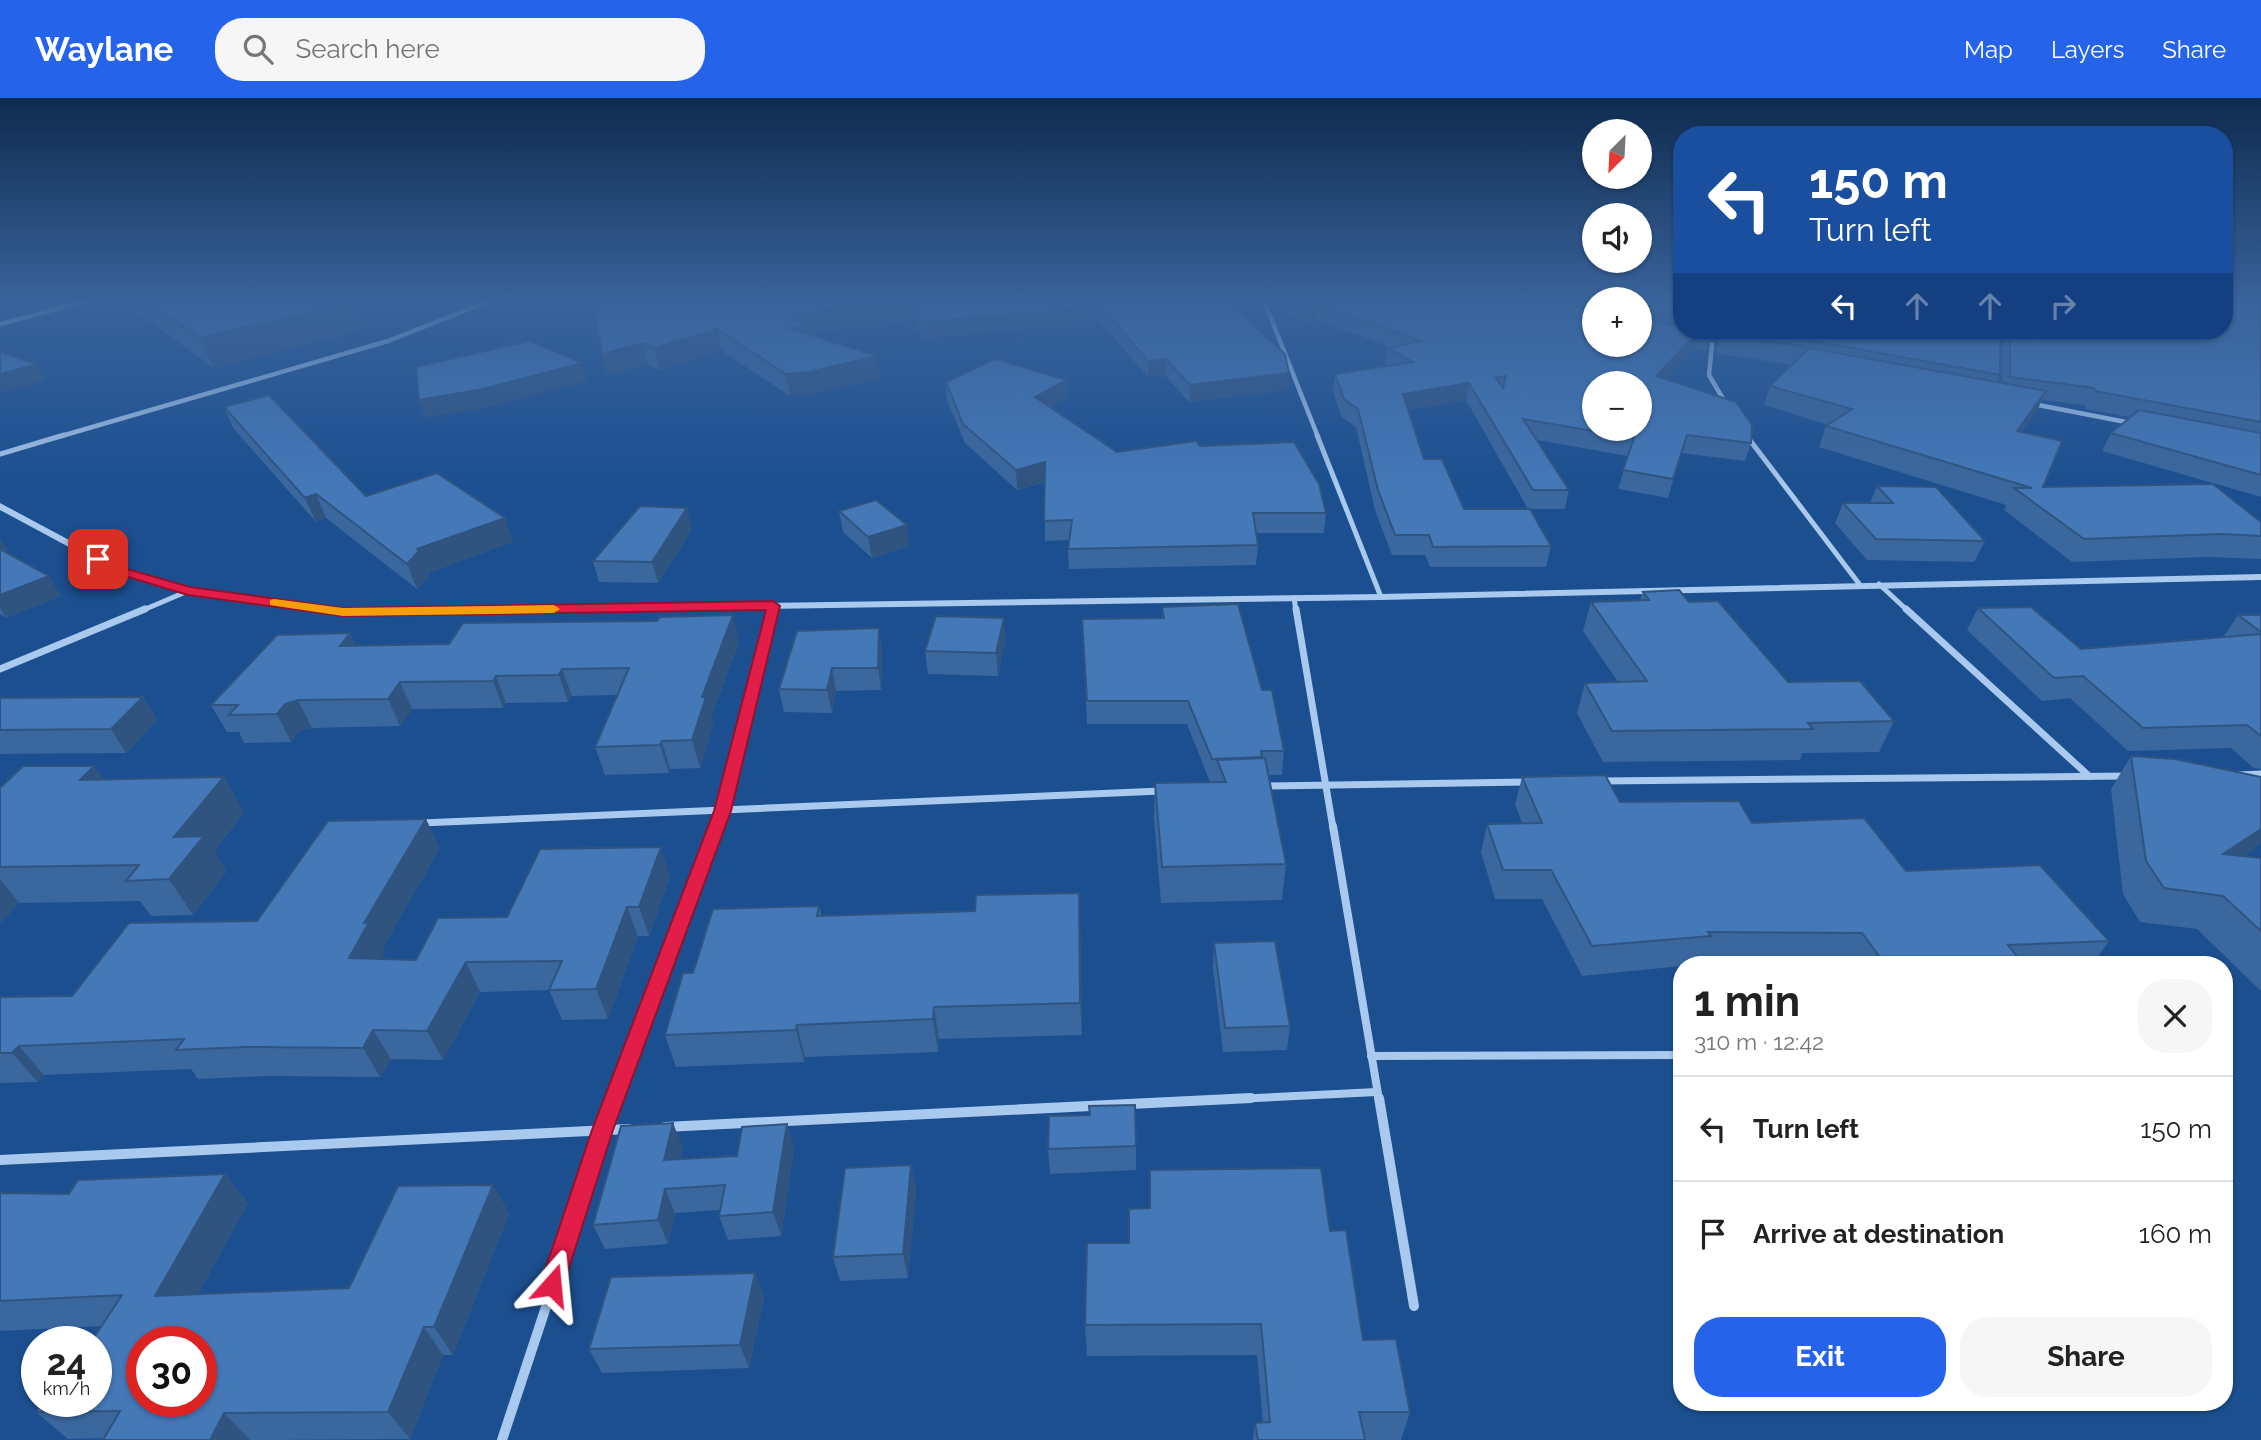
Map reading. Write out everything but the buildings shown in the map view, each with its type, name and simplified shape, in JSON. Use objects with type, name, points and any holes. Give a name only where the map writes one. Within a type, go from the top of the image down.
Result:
[{"type":"street","points":[[0,454],[321,361]]},
{"type":"street","points":[[1288,361],[1381,597]]},
{"type":"street","points":[[1710,361],[1709,375],[1730,409]]},
{"type":"street","points":[[2024,402],[2142,425]]},
{"type":"street","points":[[1744,431],[1860,584]]},
{"type":"street","points":[[0,506],[122,572],[188,591],[343,612],[1381,597],[2261,576]]},
{"type":"street","points":[[1879,584],[2090,776]]},
{"type":"street","points":[[0,669],[188,591]]},
{"type":"street","points":[[1294,598],[1413,1306]]},
{"type":"street","points":[[502,1440],[603,1130],[723,811],[773,606]]},
{"type":"street","points":[[2235,775],[2261,774]]},
{"type":"street","points":[[1590,781],[2143,776]]},
{"type":"street","points":[[1257,787],[1534,782]]},
{"type":"street","points":[[412,824],[1175,790]]},
{"type":"street","points":[[1371,1056],[1673,1055]]},
{"type":"street","points":[[658,1128],[1377,1092]]},
{"type":"street","points":[[0,1160],[644,1128]]},
{"type":"slow traffic","points":[[274,603],[343,612],[554,609]]},
{"type":"route","points":[[98,559],[122,572],[188,591],[343,612],[773,606],[723,811],[603,1130],[552,1285]]}]
